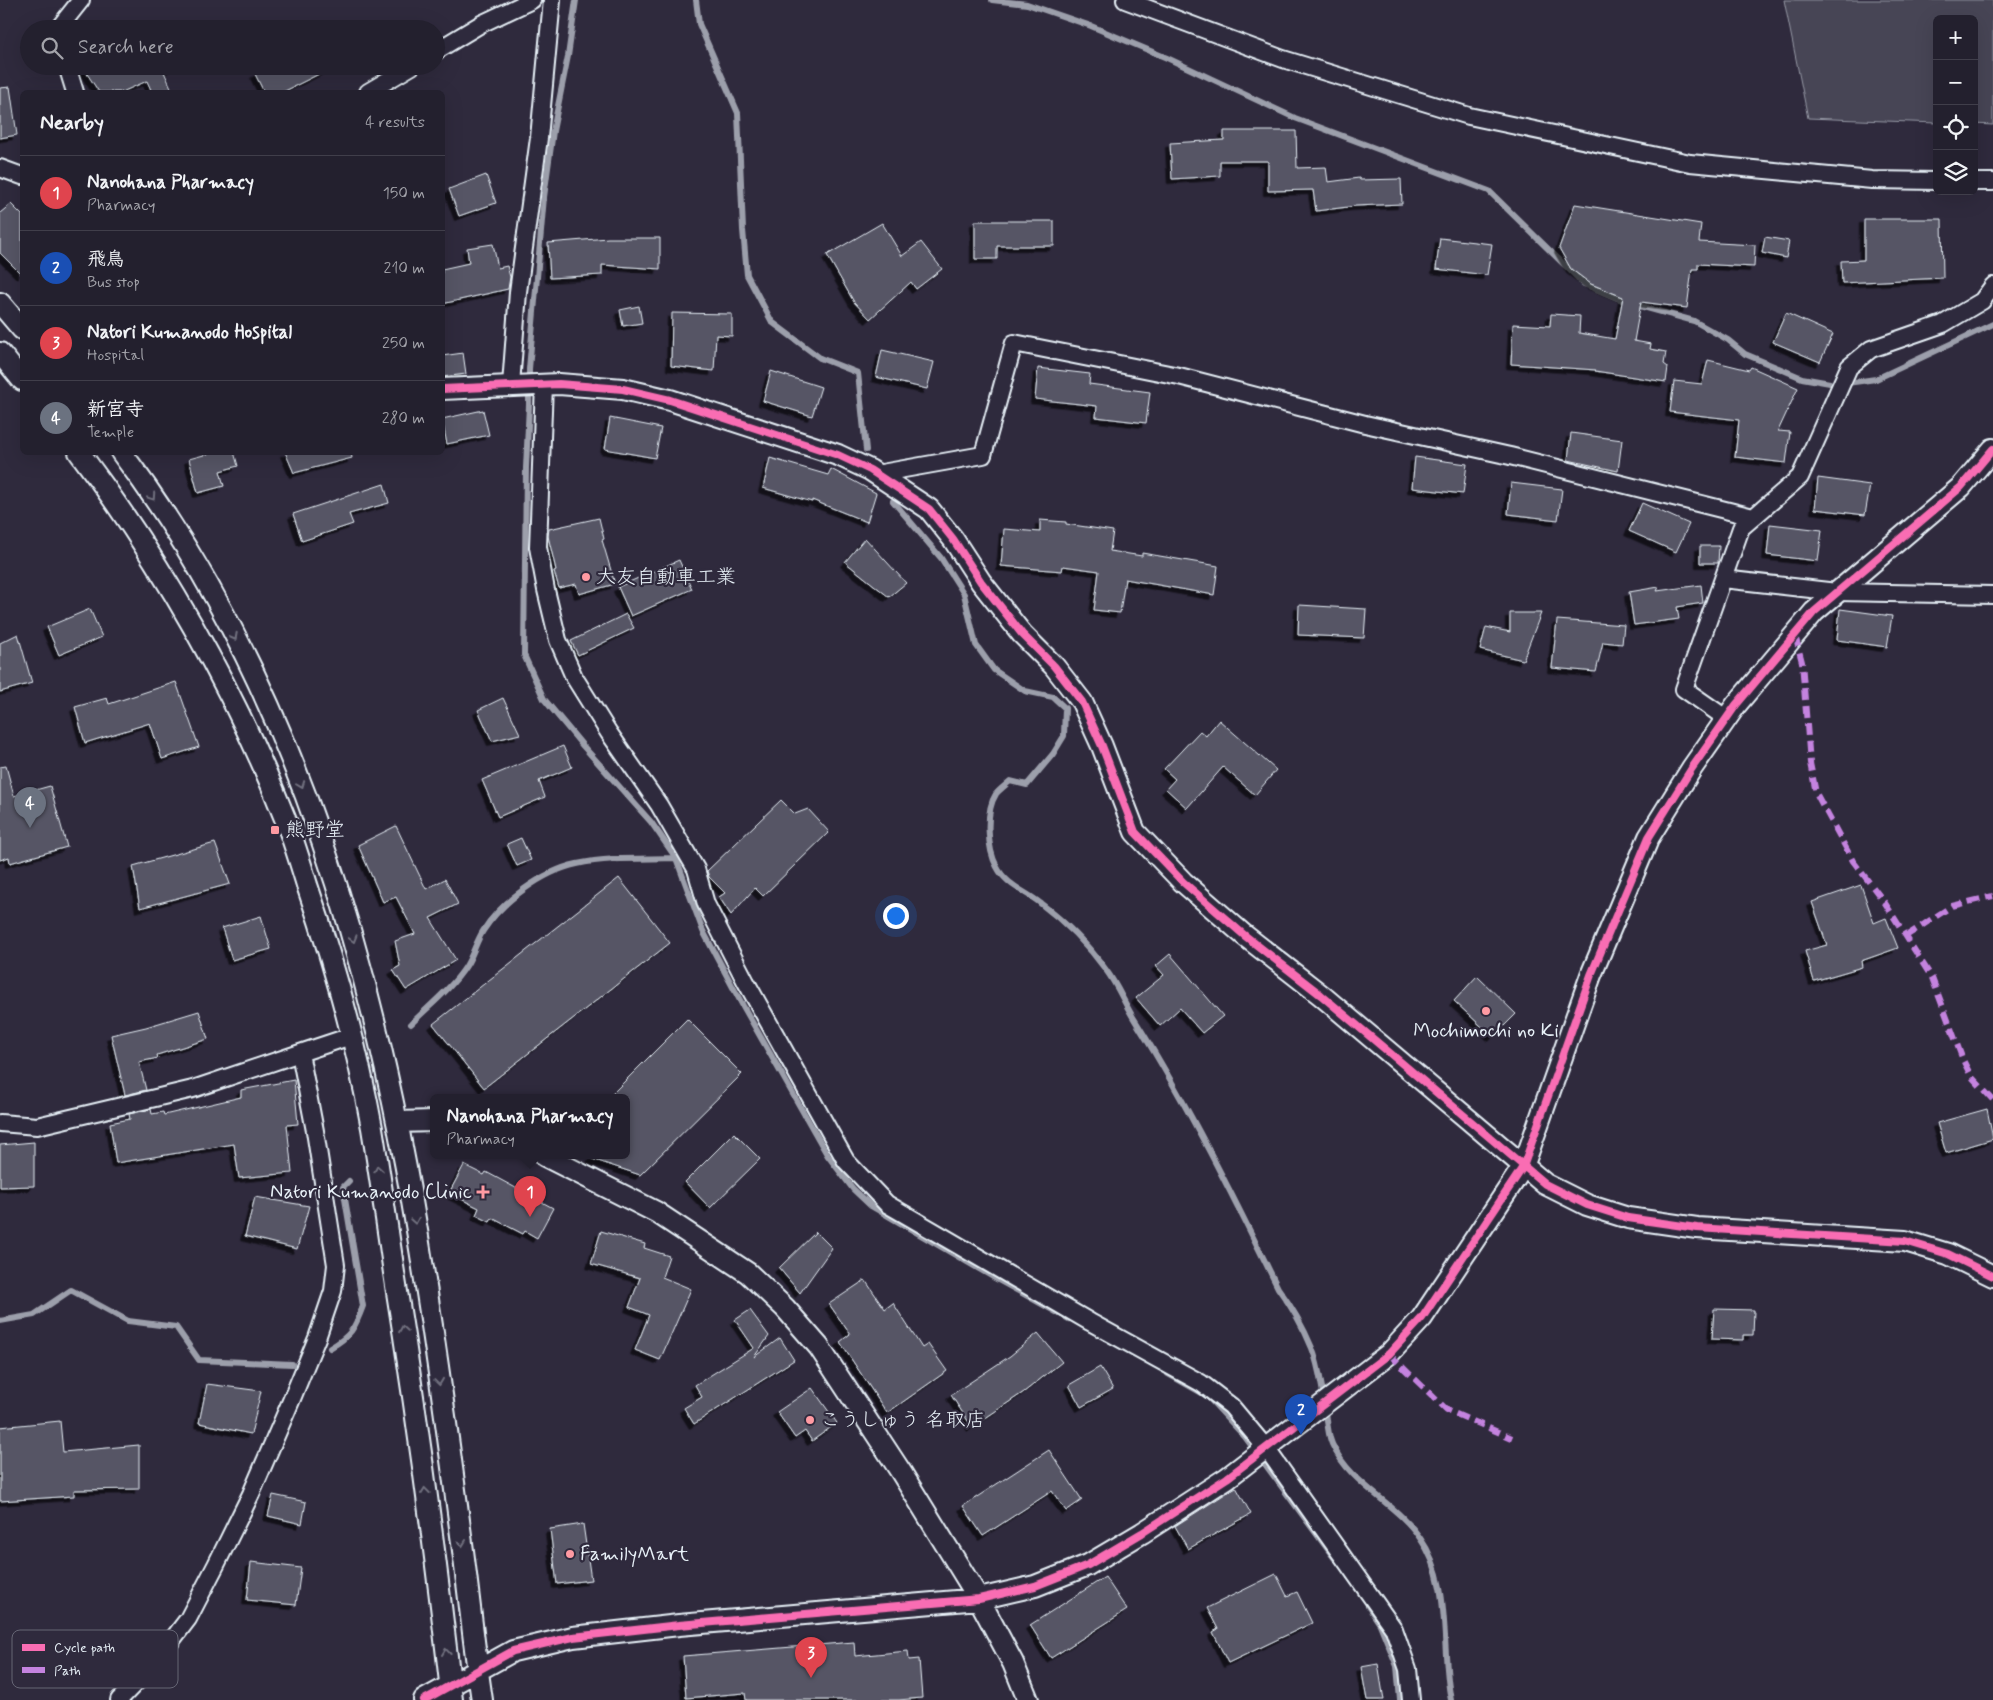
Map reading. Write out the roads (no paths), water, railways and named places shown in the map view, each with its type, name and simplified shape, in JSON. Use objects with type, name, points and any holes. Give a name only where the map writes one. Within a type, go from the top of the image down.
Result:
[{"type":"street","points":[[65,20],[81,0]]},
{"type":"street","points":[[445,46],[481,24],[532,0]]},
{"type":"street","points":[[552,0],[539,138],[518,292],[528,384],[538,547],[558,640],[574,677],[609,733],[659,805],[696,869],[706,904],[746,982],[846,1161],[887,1204],[1090,1322],[1201,1383],[1231,1406],[1258,1454],[1394,1629],[1408,1669],[1411,1700]]},
{"type":"street","points":[[1125,0],[1283,59],[1469,116],[1690,163],[1872,180],[1933,181]]},
{"type":"street","points":[[70,75],[74,90]]},
{"type":"street","points":[[371,90],[397,75]]},
{"type":"street","points":[[0,168],[20,175]]},
{"type":"street","points":[[1978,182],[1993,182]]},
{"type":"street","points":[[1727,719],[1684,689],[1741,528],[1800,477],[1849,367],[1871,348],[1943,324],[1982,301],[1993,286]]},
{"type":"street","points":[[0,303],[20,327]]},
{"type":"street","points":[[876,474],[983,455],[1014,343],[1179,376],[1366,424],[1510,456],[1753,518]]},
{"type":"street","points":[[0,353],[20,378]]},
{"type":"street","points":[[445,389],[528,384],[623,389],[670,400],[838,455],[876,474],[929,509],[1022,634],[1054,666],[1082,702],[1102,746],[1135,832],[1189,888],[1244,935],[1321,995],[1545,1184],[1586,1205],[1628,1218],[1697,1228],[1905,1241],[1948,1254],[1993,1276]]},
{"type":"street","points":[[424,1700],[451,1692],[478,1672],[513,1651],[573,1638],[679,1625],[979,1598],[1036,1586],[1088,1565],[1142,1533],[1258,1454],[1389,1354],[1422,1318],[1523,1167],[1591,975],[1649,837],[1692,768],[1727,719],[1814,612],[1961,487],[1993,449]]},
{"type":"street","points":[[81,455],[135,530],[174,593],[251,741],[285,817],[324,936],[351,1036],[371,1125],[409,1366],[451,1692]]},
{"type":"street","points":[[97,476],[124,455]]},
{"type":"street","points":[[126,455],[205,581],[254,674],[300,782],[329,861],[354,940],[377,1030],[397,1122],[423,1266],[482,1700]]},
{"type":"street","points":[[1723,579],[1837,592],[1993,595]]},
{"type":"street","points":[[0,1123],[37,1126],[175,1094],[351,1036]]},
{"type":"street","points":[[178,1632],[188,1619],[251,1494],[317,1338],[333,1291],[336,1265],[315,1131],[300,1053]]},
{"type":"street","points":[[397,1122],[430,1121]]},
{"type":"street","points":[[551,1159],[656,1212],[748,1273],[785,1308],[818,1347],[901,1472],[979,1598],[1013,1663],[1028,1700]]},
{"type":"street","points":[[119,1700],[131,1688]]},
{"type":"waterway","points":[[576,0],[568,56],[553,131],[544,197],[529,369],[524,655],[544,699],[651,822],[676,858],[703,931],[743,1006],[828,1156],[853,1189],[871,1206],[1069,1319]]},
{"type":"waterway","points":[[696,0],[699,24],[738,113],[747,275],[772,322],[820,358],[858,373],[866,450]]},
{"type":"waterway","points":[[992,0],[1027,4],[1091,26],[1167,58],[1295,118],[1489,191],[1584,284],[1629,303],[1694,321],[1728,340],[1745,354],[1802,378],[1830,383]]},
{"type":"waterway","points":[[1847,383],[1876,379],[1993,324]]},
{"type":"waterway","points":[[893,501],[941,558],[964,594],[976,645],[994,670],[1025,691],[1053,697],[1065,708],[1064,736],[1053,754],[1027,785],[1010,781],[996,794],[992,801],[989,820],[989,840],[997,867],[1005,879],[1040,903],[1067,926],[1099,961],[1118,989],[1193,1120],[1278,1288],[1305,1332],[1318,1368],[1330,1440],[1340,1459],[1362,1483],[1410,1525],[1430,1556],[1437,1575],[1441,1595],[1451,1700]]},
{"type":"waterway","points":[[411,1024],[460,974],[481,935],[500,909],[524,889],[550,873],[577,864],[614,859],[676,858]]},
{"type":"waterway","points":[[330,1348],[348,1335],[363,1306],[343,1187],[349,1181]]},
{"type":"waterway","points":[[0,1321],[34,1315],[71,1290],[128,1321],[176,1327],[199,1360],[292,1364]]},
{"type":"waterway","points":[[1168,1374],[1207,1396],[1245,1437],[1335,1559]]},
{"type":"waterway","points":[[1368,1606],[1380,1624],[1397,1666],[1400,1700]]},
{"type":"place","name":"大友自動車工業","points":[[586,577]]},
{"type":"place","name":"新宮寺","points":[[30,828]]},
{"type":"place","name":"熊野堂","points":[[275,830]]},
{"type":"place","name":"Mochimochi no Ki","points":[[1486,1011]]},
{"type":"place","name":"Natori Kumanodo Clinic","points":[[483,1192]]},
{"type":"place","name":"Nanohana Pharmacy","points":[[530,1217]]},
{"type":"place","name":"こうしゅう 名取店","points":[[810,1420]]},
{"type":"place","name":"飛鳥","points":[[1301,1435]]},
{"type":"place","name":"FamilyMart","points":[[570,1554]]},
{"type":"place","name":"Natori Kumanodo Hospital","points":[[811,1678]]}]
